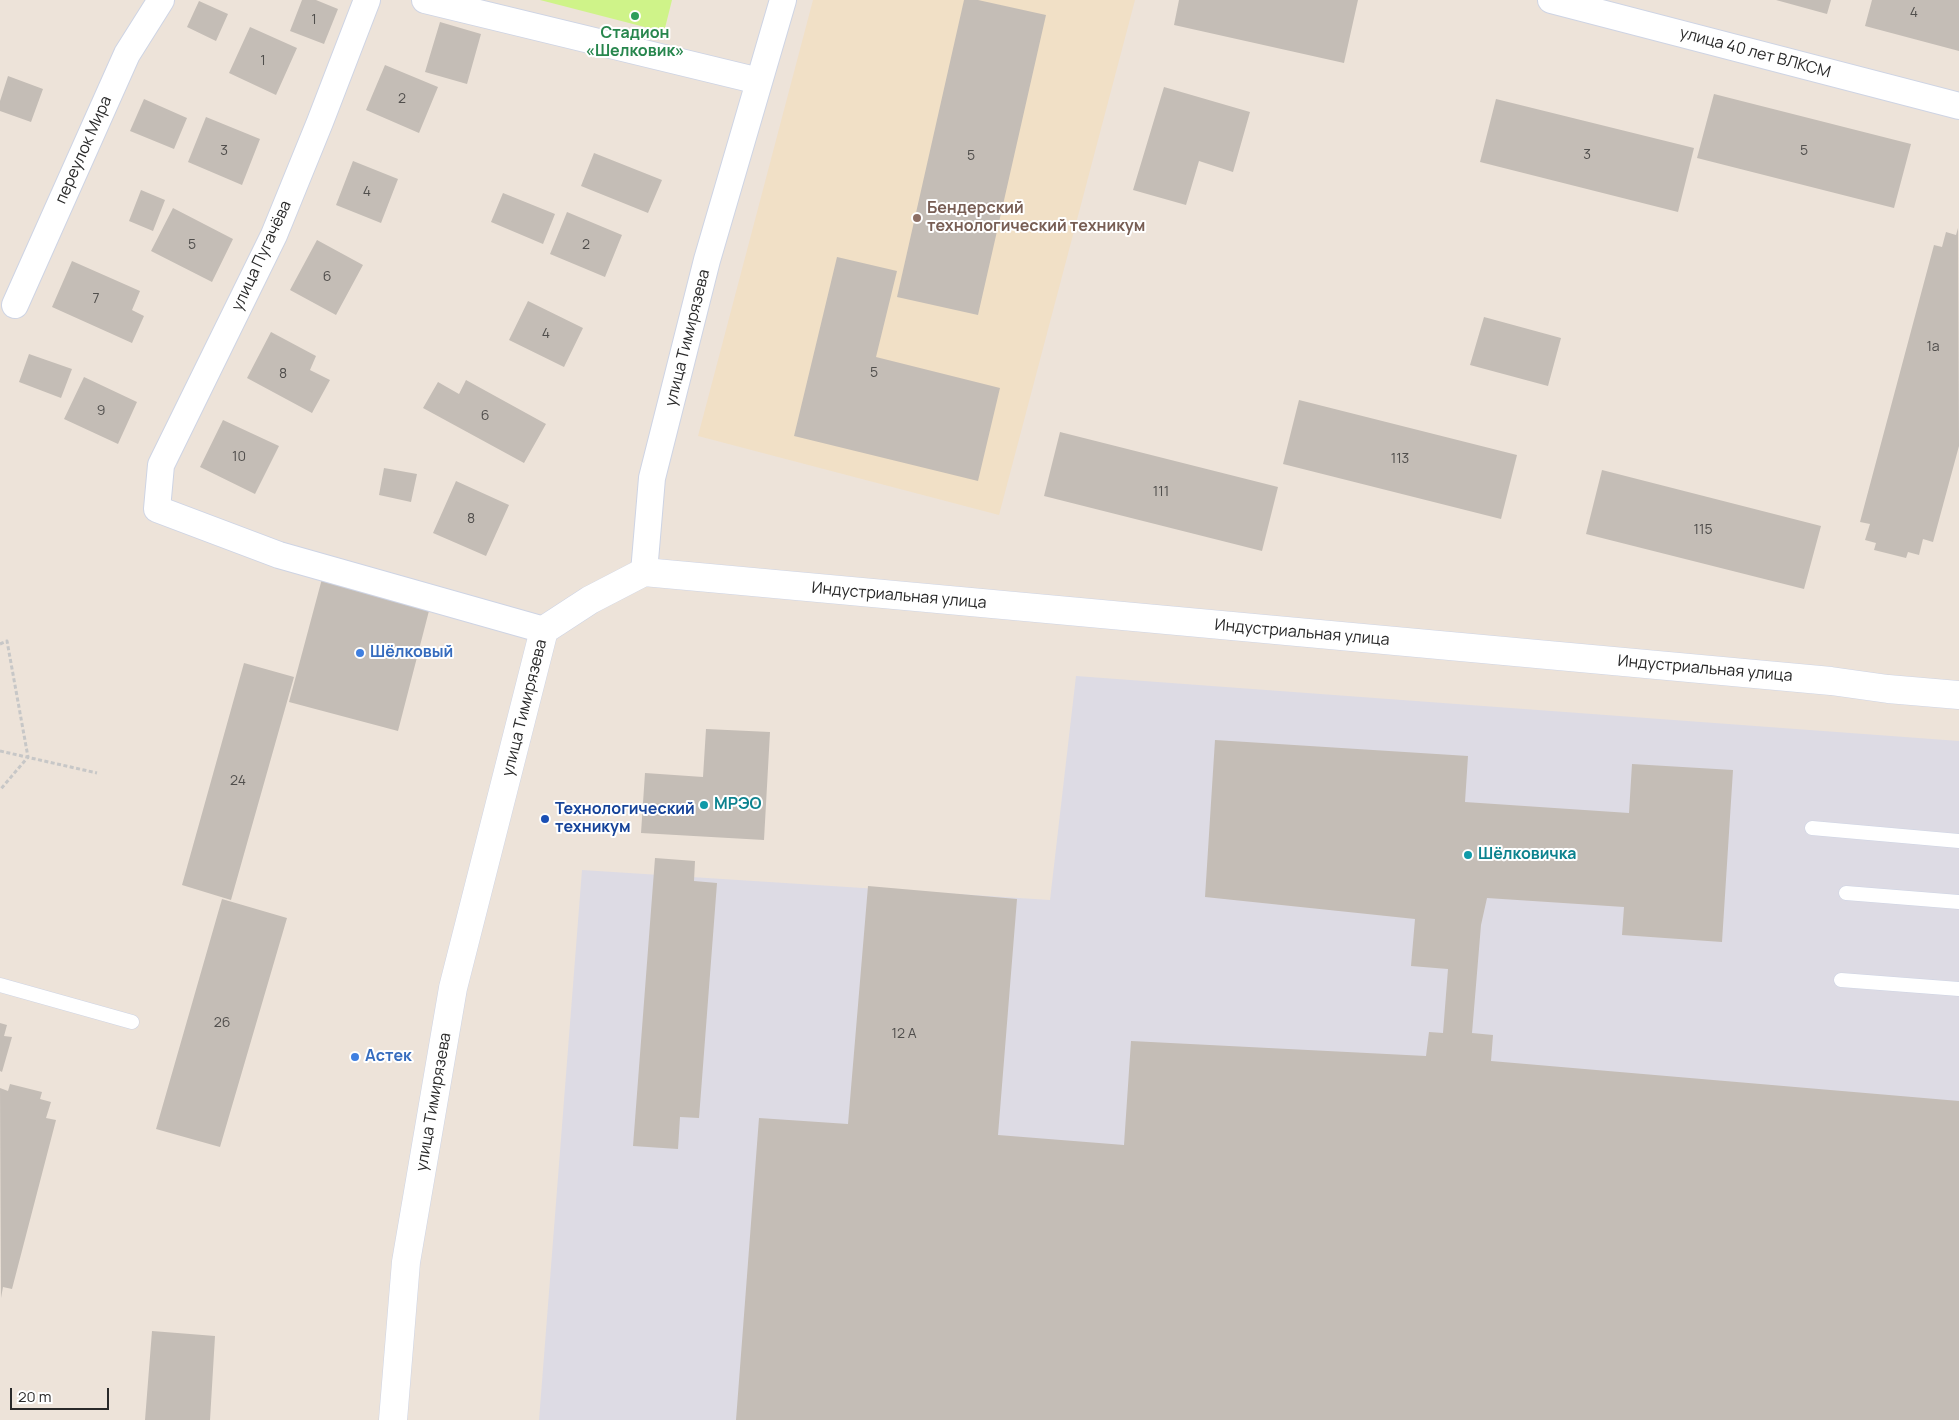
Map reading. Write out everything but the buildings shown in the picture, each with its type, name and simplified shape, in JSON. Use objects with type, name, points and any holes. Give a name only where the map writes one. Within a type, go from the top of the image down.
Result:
[{"type":"street","name":"переулок Мира","points":[[15,305],[127,54],[161,0]]},
{"type":"street","name":"улица Пугачёва","points":[[367,0],[274,235],[161,465],[157,509],[279,555],[544,630]]},
{"type":"street","points":[[425,0],[759,81]]},
{"type":"street","name":"улица Тимирязева","points":[[393,1420],[406,1262],[453,988],[544,630],[590,600],[644,572],[652,478],[707,260],[782,0]]},
{"type":"street","name":"улица 40 лет ВЛКСМ","points":[[1551,0],[1959,106]]},
{"type":"street","name":"Индустриальная улица","points":[[644,572],[1822,680],[1888,689],[1959,695]]},
{"type":"lane","points":[[1812,828],[1959,841]]},
{"type":"lane","points":[[1846,893],[1959,902]]},
{"type":"lane","points":[[1842,980],[1959,989]]},
{"type":"lane","points":[[0,985],[132,1022]]},
{"type":"path","points":[[0,644],[6,640],[28,757]]},
{"type":"path","points":[[0,751],[97,773]]},
{"type":"path","points":[[0,790],[28,757]]},
{"type":"shaded area","name":"Бендерский технологический техникум","points":[[813,0],[1135,0],[999,515],[698,436]]},
{"type":"shaded area","points":[[1076,676],[1959,741],[1959,1420],[539,1420],[582,870],[1050,900]]},
{"type":"green space","name":"Стадион «Шелковик»","points":[[540,0],[672,0],[664,32]]},
{"type":"place","name":"Стадион «Шелковик»","points":[[635,16]]},
{"type":"place","name":"Бендерский технологический техникум","points":[[917,218]]},
{"type":"place","name":"Шёлковый","points":[[360,653]]},
{"type":"place","name":"МРЭО","points":[[704,805]]},
{"type":"place","name":"Технологический техникум","points":[[545,819]]},
{"type":"place","name":"Шёлковичка","points":[[1468,855]]},
{"type":"place","name":"Астек","points":[[355,1057]]}]
